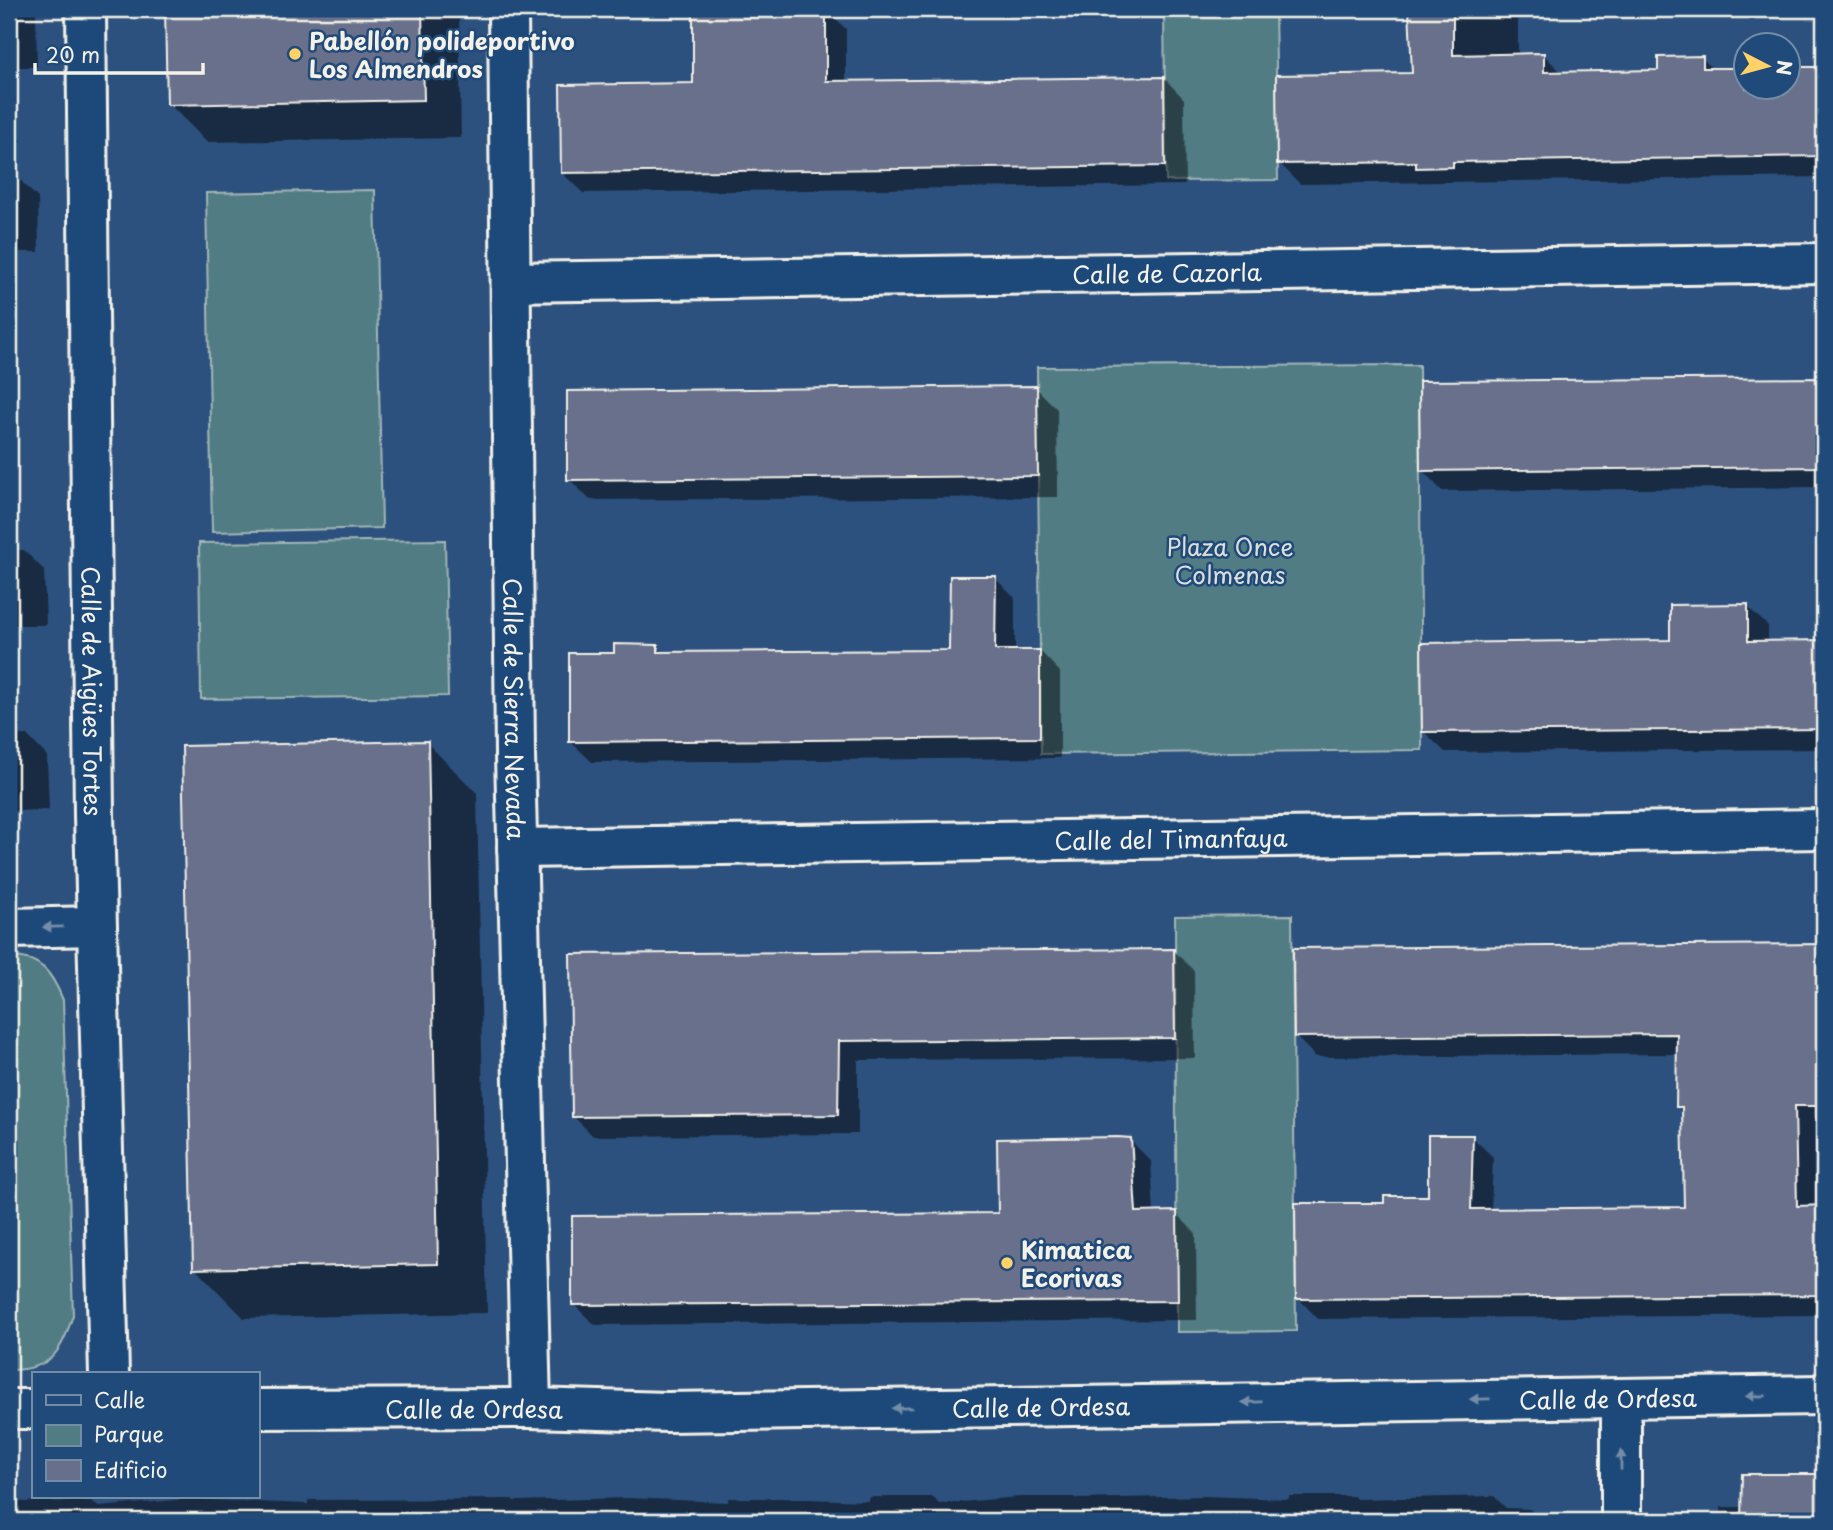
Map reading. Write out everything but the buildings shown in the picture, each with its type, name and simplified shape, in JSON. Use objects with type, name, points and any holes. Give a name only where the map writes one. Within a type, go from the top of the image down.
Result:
[{"type":"street","name":"Calle de Aigües Tortes","points":[[86,9],[96,926],[109,1372]]},
{"type":"street","name":"Calle de Sierra Nevada","points":[[508,9],[517,848],[531,1408]]},
{"type":"street","name":"Calle de Cazorla","points":[[511,282],[1824,263]]},
{"type":"street","name":"Calle del Timanfaya","points":[[517,848],[1824,828]]},
{"type":"street","points":[[9,928],[96,926]]},
{"type":"street","name":"Calle de Ordesa","points":[[259,1409],[531,1408],[667,1412],[1824,1395]]},
{"type":"street","points":[[1621,1399],[1621,1521]]},
{"type":"street","points":[[9,1409],[32,1409]]},
{"type":"green space","points":[[1164,9],[1275,9],[1278,180],[1166,181]]},
{"type":"green space","points":[[375,190],[382,528],[212,532],[206,193]]},
{"type":"green space","name":"Plaza Once Colmenas","points":[[1419,365],[1422,750],[1041,754],[1037,367]]},
{"type":"green space","points":[[445,540],[448,696],[201,699],[199,543]]},
{"type":"green space","points":[[1292,915],[1296,1331],[1177,1332],[1175,916]]},
{"type":"green space","points":[[9,957],[20,957],[44,968],[63,1000],[73,1315],[64,1339],[53,1356],[35,1367],[9,1370]]},
{"type":"place","name":"Pabellón polideportivo Los Almendros","points":[[295,54]]},
{"type":"place","name":"Kimatica Ecorivas","points":[[1007,1263]]}]
